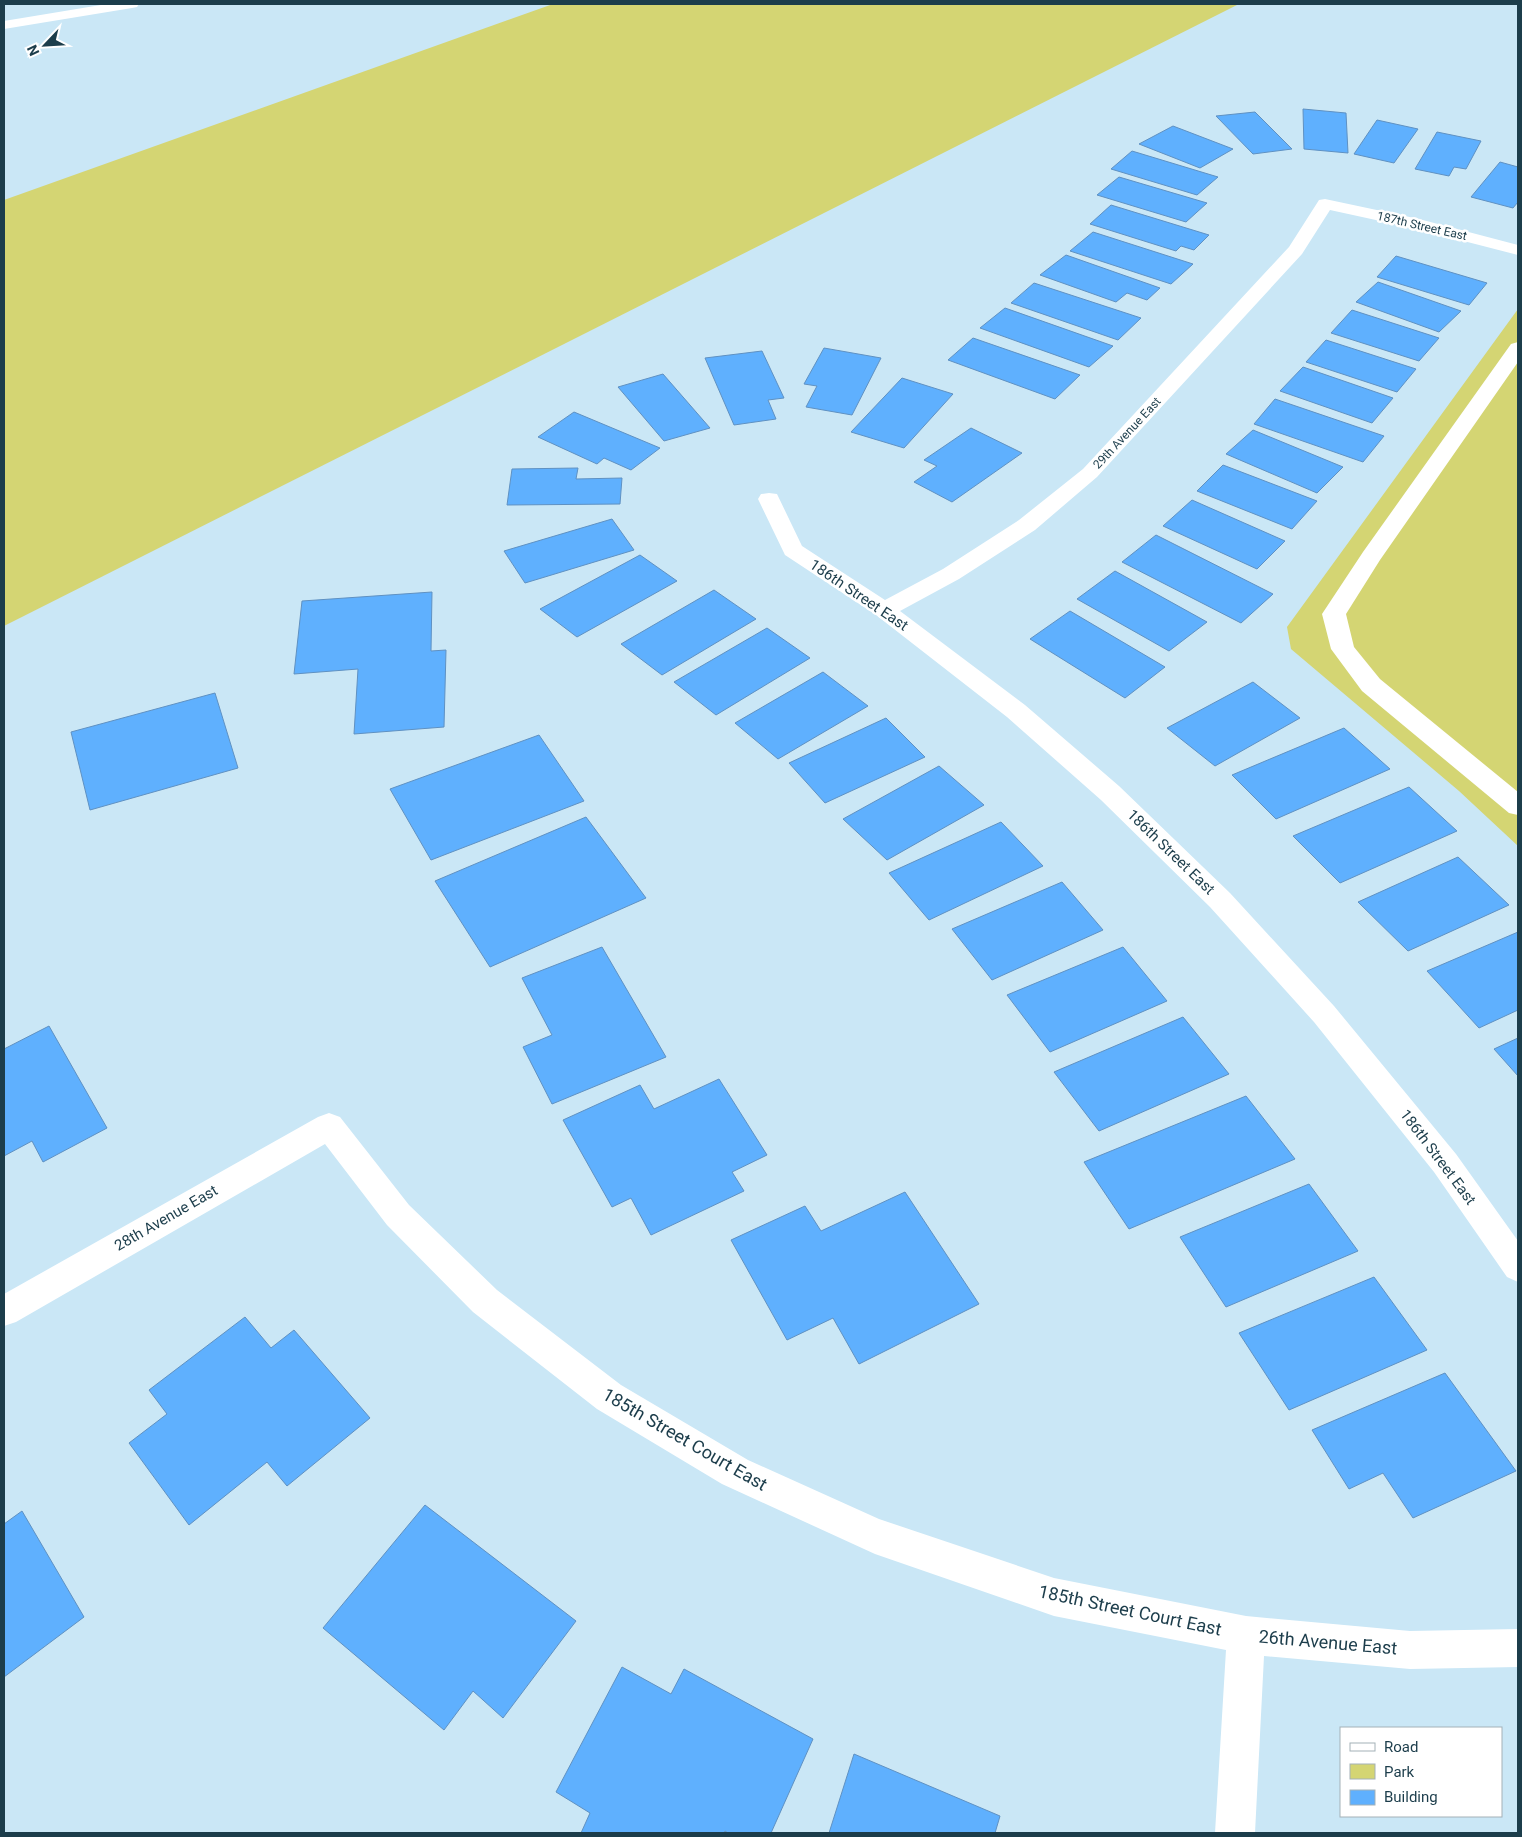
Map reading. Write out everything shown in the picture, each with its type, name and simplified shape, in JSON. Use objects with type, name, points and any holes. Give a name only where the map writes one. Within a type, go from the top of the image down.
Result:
[{"type":"street","points":[[4,25],[132,4]]},
{"type":"street","name":"187th Street East","points":[[1325,204],[1419,224],[1518,250]]},
{"type":"street","name":"29th Avenue East","points":[[884,610],[951,574],[1027,525],[1090,473],[1296,250],[1325,204]]},
{"type":"street","points":[[1518,348],[1371,557],[1334,614],[1343,649],[1371,685],[1518,806]]},
{"type":"street","name":"186th Street East","points":[[769,499],[793,550],[884,610],[1016,710],[1110,793],[1220,900],[1342,1036],[1445,1163],[1518,1267]]},
{"type":"street","name":"28th Avenue East","points":[[4,1311],[329,1126]]},
{"type":"street","name":"185th Street Court East","points":[[329,1126],[398,1215],[485,1302],[610,1397],[735,1472],[875,1536],[1054,1596],[1246,1635]]},
{"type":"street","name":"26th Avenue East","points":[[1235,1833],[1246,1635],[1410,1650],[1518,1648]]},
{"type":"green space","points":[[553,4],[1239,4],[4,626],[4,200]]},
{"type":"green space","points":[[1518,309],[1518,846],[1459,791],[1291,649],[1287,627]]},
{"type":"building","points":[[1303,109],[1346,113],[1348,153],[1304,149]]},
{"type":"building","points":[[1255,112],[1292,149],[1253,154],[1216,116]]},
{"type":"building","points":[[1377,120],[1418,129],[1394,163],[1354,154]]},
{"type":"building","points":[[1173,126],[1233,149],[1200,168],[1139,144]]},
{"type":"building","points":[[1437,132],[1481,141],[1466,169],[1454,167],[1449,176],[1415,169]]},
{"type":"building","points":[[1132,151],[1218,177],[1197,195],[1111,169]]},
{"type":"building","points":[[1500,162],[1518,167],[1518,202],[1513,208],[1471,197]]},
{"type":"building","points":[[1119,177],[1207,203],[1186,222],[1097,195]]},
{"type":"building","points":[[1111,205],[1209,235],[1194,250],[1181,246],[1176,251],[1090,224]]},
{"type":"building","points":[[1093,232],[1193,264],[1171,284],[1070,251]]},
{"type":"building","points":[[1066,255],[1160,288],[1147,300],[1127,293],[1116,302],[1040,275]]},
{"type":"building","points":[[1396,256],[1487,283],[1469,305],[1377,277]]},
{"type":"building","points":[[1378,282],[1461,311],[1439,332],[1356,302]]},
{"type":"building","points":[[1034,283],[1141,318],[1118,340],[1011,303]]},
{"type":"building","points":[[1005,308],[1113,346],[1089,367],[980,328]]},
{"type":"building","points":[[1352,310],[1439,338],[1419,361],[1331,333]]},
{"type":"building","points":[[973,338],[1080,375],[1055,399],[948,360]]},
{"type":"building","points":[[1326,340],[1416,369],[1397,392],[1306,362]]},
{"type":"building","points":[[824,348],[881,358],[852,415],[806,407],[817,386],[804,384]]},
{"type":"building","points":[[762,351],[784,398],[768,400],[776,419],[734,425],[705,358]]},
{"type":"building","points":[[1303,367],[1393,398],[1372,423],[1280,391]]},
{"type":"building","points":[[663,374],[710,428],[664,441],[618,387]]},
{"type":"building","points":[[902,378],[953,394],[904,448],[851,432]]},
{"type":"building","points":[[1275,399],[1384,436],[1363,462],[1254,424]]},
{"type":"building","points":[[574,412],[660,448],[631,470],[604,458],[597,464],[538,437]]},
{"type":"building","points":[[971,428],[1022,453],[952,502],[914,482],[937,466],[924,460]]},
{"type":"building","points":[[1253,430],[1343,467],[1317,493],[1226,454]]},
{"type":"building","points":[[1223,465],[1317,501],[1292,529],[1197,491]]},
{"type":"building","points":[[578,468],[576,479],[622,478],[620,504],[507,505],[512,469]]},
{"type":"building","points":[[1192,500],[1285,541],[1257,569],[1163,526]]},
{"type":"building","points":[[612,519],[634,550],[525,583],[504,551]]},
{"type":"building","points":[[1156,535],[1273,594],[1241,623],[1122,562]]},
{"type":"building","points":[[640,555],[677,581],[577,637],[540,609]]},
{"type":"building","points":[[1115,571],[1207,622],[1169,651],[1077,599]]},
{"type":"building","points":[[714,590],[756,619],[662,675],[621,644]]},
{"type":"building","points":[[432,592],[431,651],[446,650],[444,727],[354,734],[358,669],[294,674],[302,601]]},
{"type":"building","points":[[1070,611],[1165,667],[1125,698],[1030,639]]},
{"type":"building","points":[[767,628],[810,658],[716,715],[674,682]]},
{"type":"building","points":[[823,672],[868,706],[778,759],[735,723]]},
{"type":"building","points":[[1253,682],[1300,718],[1215,766],[1167,728]]},
{"type":"building","points":[[215,693],[238,768],[90,810],[71,732]]},
{"type":"building","points":[[886,718],[925,757],[825,803],[789,763]]},
{"type":"building","points":[[1344,728],[1390,769],[1276,819],[1232,775]]},
{"type":"building","points":[[539,735],[584,801],[431,860],[390,789]]},
{"type":"building","points":[[939,766],[984,805],[887,860],[843,819]]},
{"type":"building","points":[[1409,787],[1457,831],[1340,883],[1293,836]]},
{"type":"building","points":[[586,817],[646,898],[490,967],[435,881]]},
{"type":"building","points":[[1001,822],[1043,866],[929,920],[889,873]]},
{"type":"building","points":[[1458,857],[1509,905],[1408,951],[1358,902]]},
{"type":"building","points":[[1062,882],[1103,930],[992,980],[952,929]]},
{"type":"building","points":[[1518,932],[1518,1010],[1479,1028],[1427,971]]},
{"type":"building","points":[[602,947],[666,1057],[552,1104],[523,1047],[552,1035],[522,978]]},
{"type":"building","points":[[1123,947],[1167,1001],[1050,1052],[1007,995]]},
{"type":"building","points":[[1183,1017],[1229,1074],[1099,1131],[1054,1072]]},
{"type":"building","points":[[49,1026],[107,1128],[43,1162],[32,1141],[4,1156],[4,1049]]},
{"type":"building","points":[[1518,1038],[1518,1076],[1494,1049]]},
{"type":"building","points":[[719,1079],[767,1155],[732,1172],[744,1191],[651,1235],[631,1198],[612,1207],[563,1120],[640,1085],[654,1109]]},
{"type":"building","points":[[1246,1096],[1295,1159],[1129,1229],[1084,1162]]},
{"type":"building","points":[[1309,1184],[1358,1251],[1226,1307],[1180,1237]]},
{"type":"building","points":[[905,1192],[979,1304],[859,1364],[833,1318],[787,1340],[731,1240],[805,1206],[821,1231]]},
{"type":"building","points":[[1374,1277],[1427,1350],[1289,1410],[1239,1333]]},
{"type":"building","points":[[245,1317],[271,1348],[294,1330],[370,1418],[287,1486],[267,1462],[189,1525],[129,1443],[167,1414],[149,1390]]},
{"type":"building","points":[[1445,1373],[1516,1471],[1413,1518],[1383,1473],[1349,1489],[1312,1430]]},
{"type":"building","points":[[425,1505],[576,1621],[503,1718],[473,1691],[444,1730],[323,1628]]},
{"type":"building","points":[[22,1511],[84,1617],[4,1677],[4,1524]]},
{"type":"building","points":[[622,1667],[671,1694],[684,1669],[813,1739],[771,1833],[728,1833],[725,1831],[724,1833],[581,1833],[590,1813],[556,1792]]},
{"type":"building","points":[[854,1754],[1000,1816],[995,1833],[829,1833]]}]
